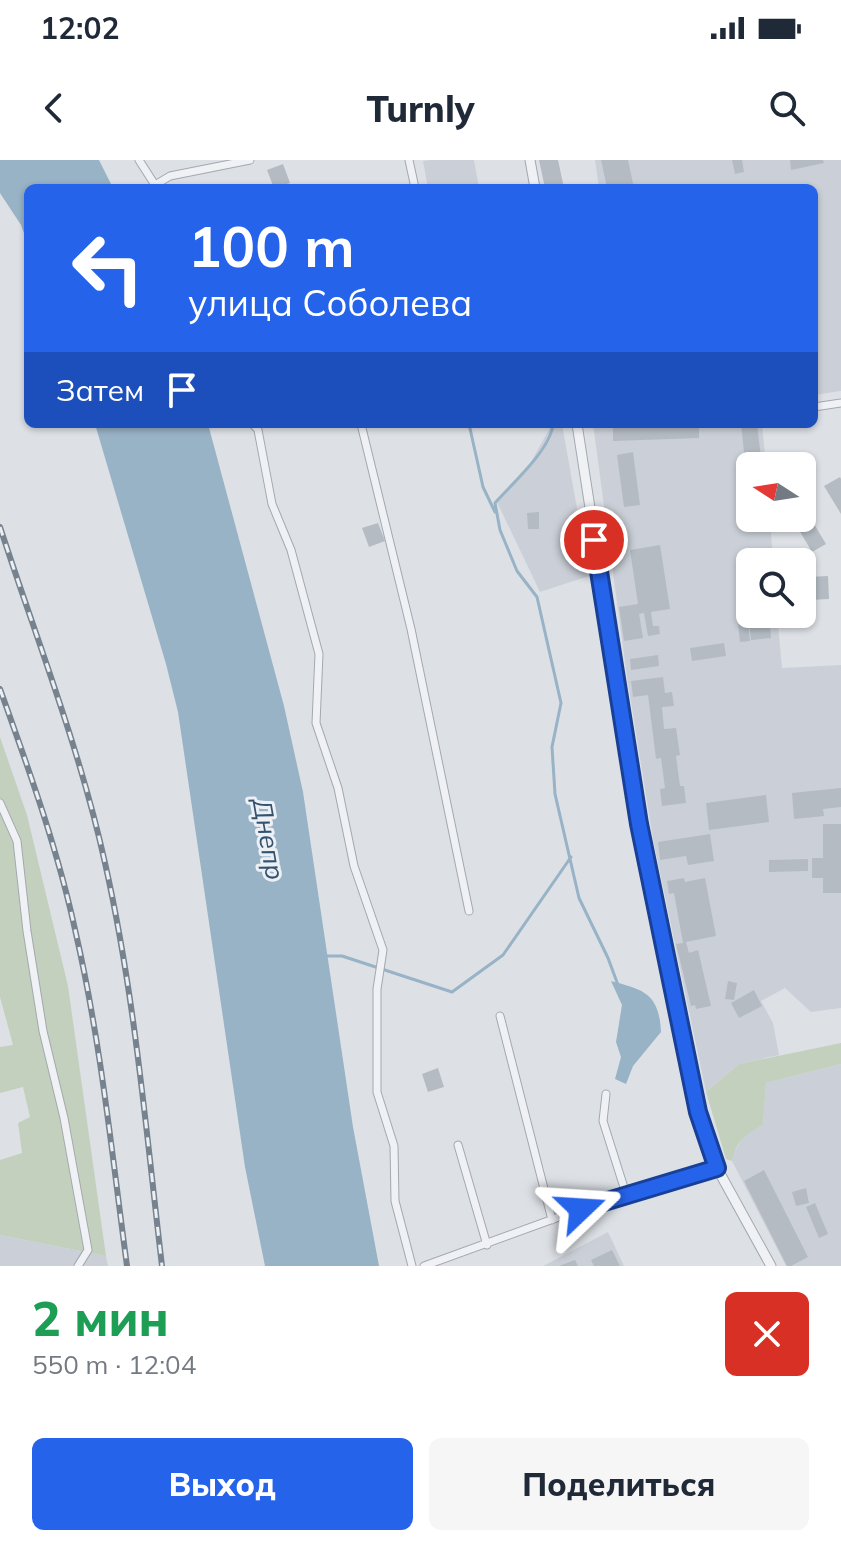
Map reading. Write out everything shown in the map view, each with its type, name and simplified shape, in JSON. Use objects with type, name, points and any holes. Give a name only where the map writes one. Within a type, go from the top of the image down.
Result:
[{"type":"street","points":[[139,160],[155,184]]},
{"type":"street","points":[[159,184],[170,176],[250,160]]},
{"type":"street","points":[[409,160],[414,184]]},
{"type":"street","points":[[530,160],[534,184]]},
{"type":"street","points":[[818,406],[841,403]]},
{"type":"street","points":[[256,428],[272,504],[291,550],[319,654],[316,723],[338,788],[354,866],[383,950],[377,989],[377,1092],[394,1146],[395,1201],[412,1266]]},
{"type":"street","points":[[362,428],[411,629],[469,911]]},
{"type":"street","points":[[578,428],[639,824],[698,1112],[717,1168],[771,1266]]},
{"type":"street","points":[[0,803],[17,841],[43,1031],[64,1118],[88,1250],[78,1266]]},
{"type":"street","points":[[500,1016],[552,1220]]},
{"type":"street","points":[[606,1094],[603,1121],[626,1194]]},
{"type":"street","points":[[458,1145],[487,1245]]},
{"type":"street","points":[[424,1266],[626,1194],[717,1168]]},
{"type":"shaded area","points":[[474,160],[478,184],[427,184],[423,161]]},
{"type":"shaded area","points":[[595,160],[841,160],[841,391],[818,394],[818,184],[598,184]]},
{"type":"shaded area","points":[[550,428],[563,428],[589,576],[540,592],[496,500],[531,462]]},
{"type":"shaded area","points":[[594,428],[762,428],[765,452],[736,452],[736,532],[771,532],[772,548],[736,548],[736,628],[778,628],[782,668],[841,665],[841,1008],[811,1012],[785,988],[761,1001],[773,1023],[779,1055],[739,1064],[706,1092],[653,839],[627,677]]},
{"type":"shaded area","points":[[841,1064],[841,1266],[786,1266],[732,1161],[733,1154],[745,1134],[763,1125],[766,1083]]},
{"type":"shaded area","points":[[608,1232],[624,1266],[543,1266]]},
{"type":"shaded area","points":[[0,1235],[106,1256],[108,1266],[0,1266]]},
{"type":"green space","points":[[0,737],[27,815],[68,986],[106,1256],[0,1235],[0,1160],[22,1153],[18,1123],[30,1117],[23,1087],[0,1093],[0,1047],[13,1045],[0,997]]},
{"type":"green space","points":[[841,1043],[841,1064],[766,1083],[763,1125],[743,1139],[732,1161],[726,1159],[706,1092],[739,1064]]},
{"type":"water","points":[[0,160],[99,160],[111,184],[24,184],[24,233],[0,193]]},
{"type":"water","name":"Днепр","points":[[96,428],[209,428],[284,706],[303,792],[353,1127],[379,1266],[265,1266],[245,1167],[178,712]]},
{"type":"water","points":[[611,981],[633,987],[648,996],[660,1019],[661,1032],[633,1066],[626,1084],[615,1079],[621,1057],[616,1042],[622,1005]]},
{"type":"building","points":[[539,160],[558,160],[563,184],[544,184]]},
{"type":"building","points":[[601,160],[628,160],[633,184],[606,184]]},
{"type":"building","points":[[732,160],[742,160],[744,172],[735,174]]},
{"type":"building","points":[[790,160],[823,160],[824,163],[791,170]]},
{"type":"building","points":[[283,164],[290,183],[272,184],[267,170]]},
{"type":"building","points":[[613,428],[699,428],[699,438],[613,441]]},
{"type":"building","points":[[741,428],[757,428],[760,452],[744,452]]},
{"type":"building","points":[[633,452],[640,505],[624,507],[617,455]]},
{"type":"building","points":[[841,479],[841,514],[824,486]]},
{"type":"building","points":[[539,512],[539,529],[528,529],[527,513]]},
{"type":"building","points":[[378,523],[385,541],[369,547],[362,528]]},
{"type":"building","points":[[816,527],[826,544],[816,550],[810,548],[800,532],[816,532]]},
{"type":"building","points":[[660,545],[670,609],[651,612],[653,626],[659,626],[660,634],[648,636],[644,613],[639,614],[643,638],[624,641],[619,607],[638,604],[630,550]]},
{"type":"building","points":[[828,576],[829,599],[816,600],[816,577]]},
{"type":"building","points":[[738,628],[749,628],[750,641],[740,642]]},
{"type":"building","points":[[750,628],[770,628],[771,638],[751,640]]},
{"type":"building","points":[[724,643],[726,656],[692,661],[690,648]]},
{"type":"building","points":[[658,655],[659,666],[631,670],[630,659]]},
{"type":"building","points":[[663,677],[665,693],[672,692],[674,706],[662,707],[664,729],[676,728],[680,786],[684,786],[686,803],[662,806],[660,789],[665,788],[661,758],[656,759],[648,695],[633,697],[631,681]]},
{"type":"building","points":[[841,788],[841,807],[823,809],[824,816],[794,819],[792,793]]},
{"type":"building","points":[[766,795],[769,822],[709,830],[706,803]]},
{"type":"building","points":[[823,824],[841,824],[841,893],[823,893],[823,878],[812,878],[812,858],[823,858]]},
{"type":"building","points":[[710,834],[714,861],[688,865],[686,856],[660,860],[658,842]]},
{"type":"building","points":[[808,859],[808,871],[769,872],[769,860]]},
{"type":"building","points":[[684,878],[685,882],[705,878],[716,936],[686,942],[689,953],[698,950],[711,1006],[696,1009],[695,1005],[691,1006],[676,944],[683,943],[674,893],[669,894],[667,881]]},
{"type":"building","points":[[728,981],[737,983],[734,1000],[725,999]]},
{"type":"building","points":[[754,990],[762,1006],[739,1018],[731,1003]]},
{"type":"building","points":[[438,1068],[444,1087],[428,1092],[422,1074]]},
{"type":"building","points":[[764,1170],[808,1257],[791,1266],[787,1266],[744,1181]]},
{"type":"building","points":[[806,1188],[809,1203],[796,1206],[792,1192]]},
{"type":"building","points":[[815,1203],[828,1234],[819,1238],[806,1207]]},
{"type":"building","points":[[612,1250],[620,1266],[594,1266],[591,1260]]},
{"type":"building","points":[[575,1260],[578,1266],[559,1266]]},
{"type":"waterway","points":[[470,428],[483,487],[495,512]]},
{"type":"waterway","points":[[552,428],[538,455],[495,503],[500,530],[517,571],[537,597],[561,703],[552,747],[555,794],[579,898],[618,985]]},
{"type":"waterway","points":[[327,956],[342,956],[452,992],[503,955],[571,857]]},
{"type":"railway","points":[[0,527],[70,736],[105,863],[132,1013],[162,1266]]},
{"type":"railway","points":[[0,689],[52,841],[76,934],[99,1058],[127,1266]]},
{"type":"route","points":[[581,1209],[717,1168],[698,1112],[639,824],[594,540]]}]
